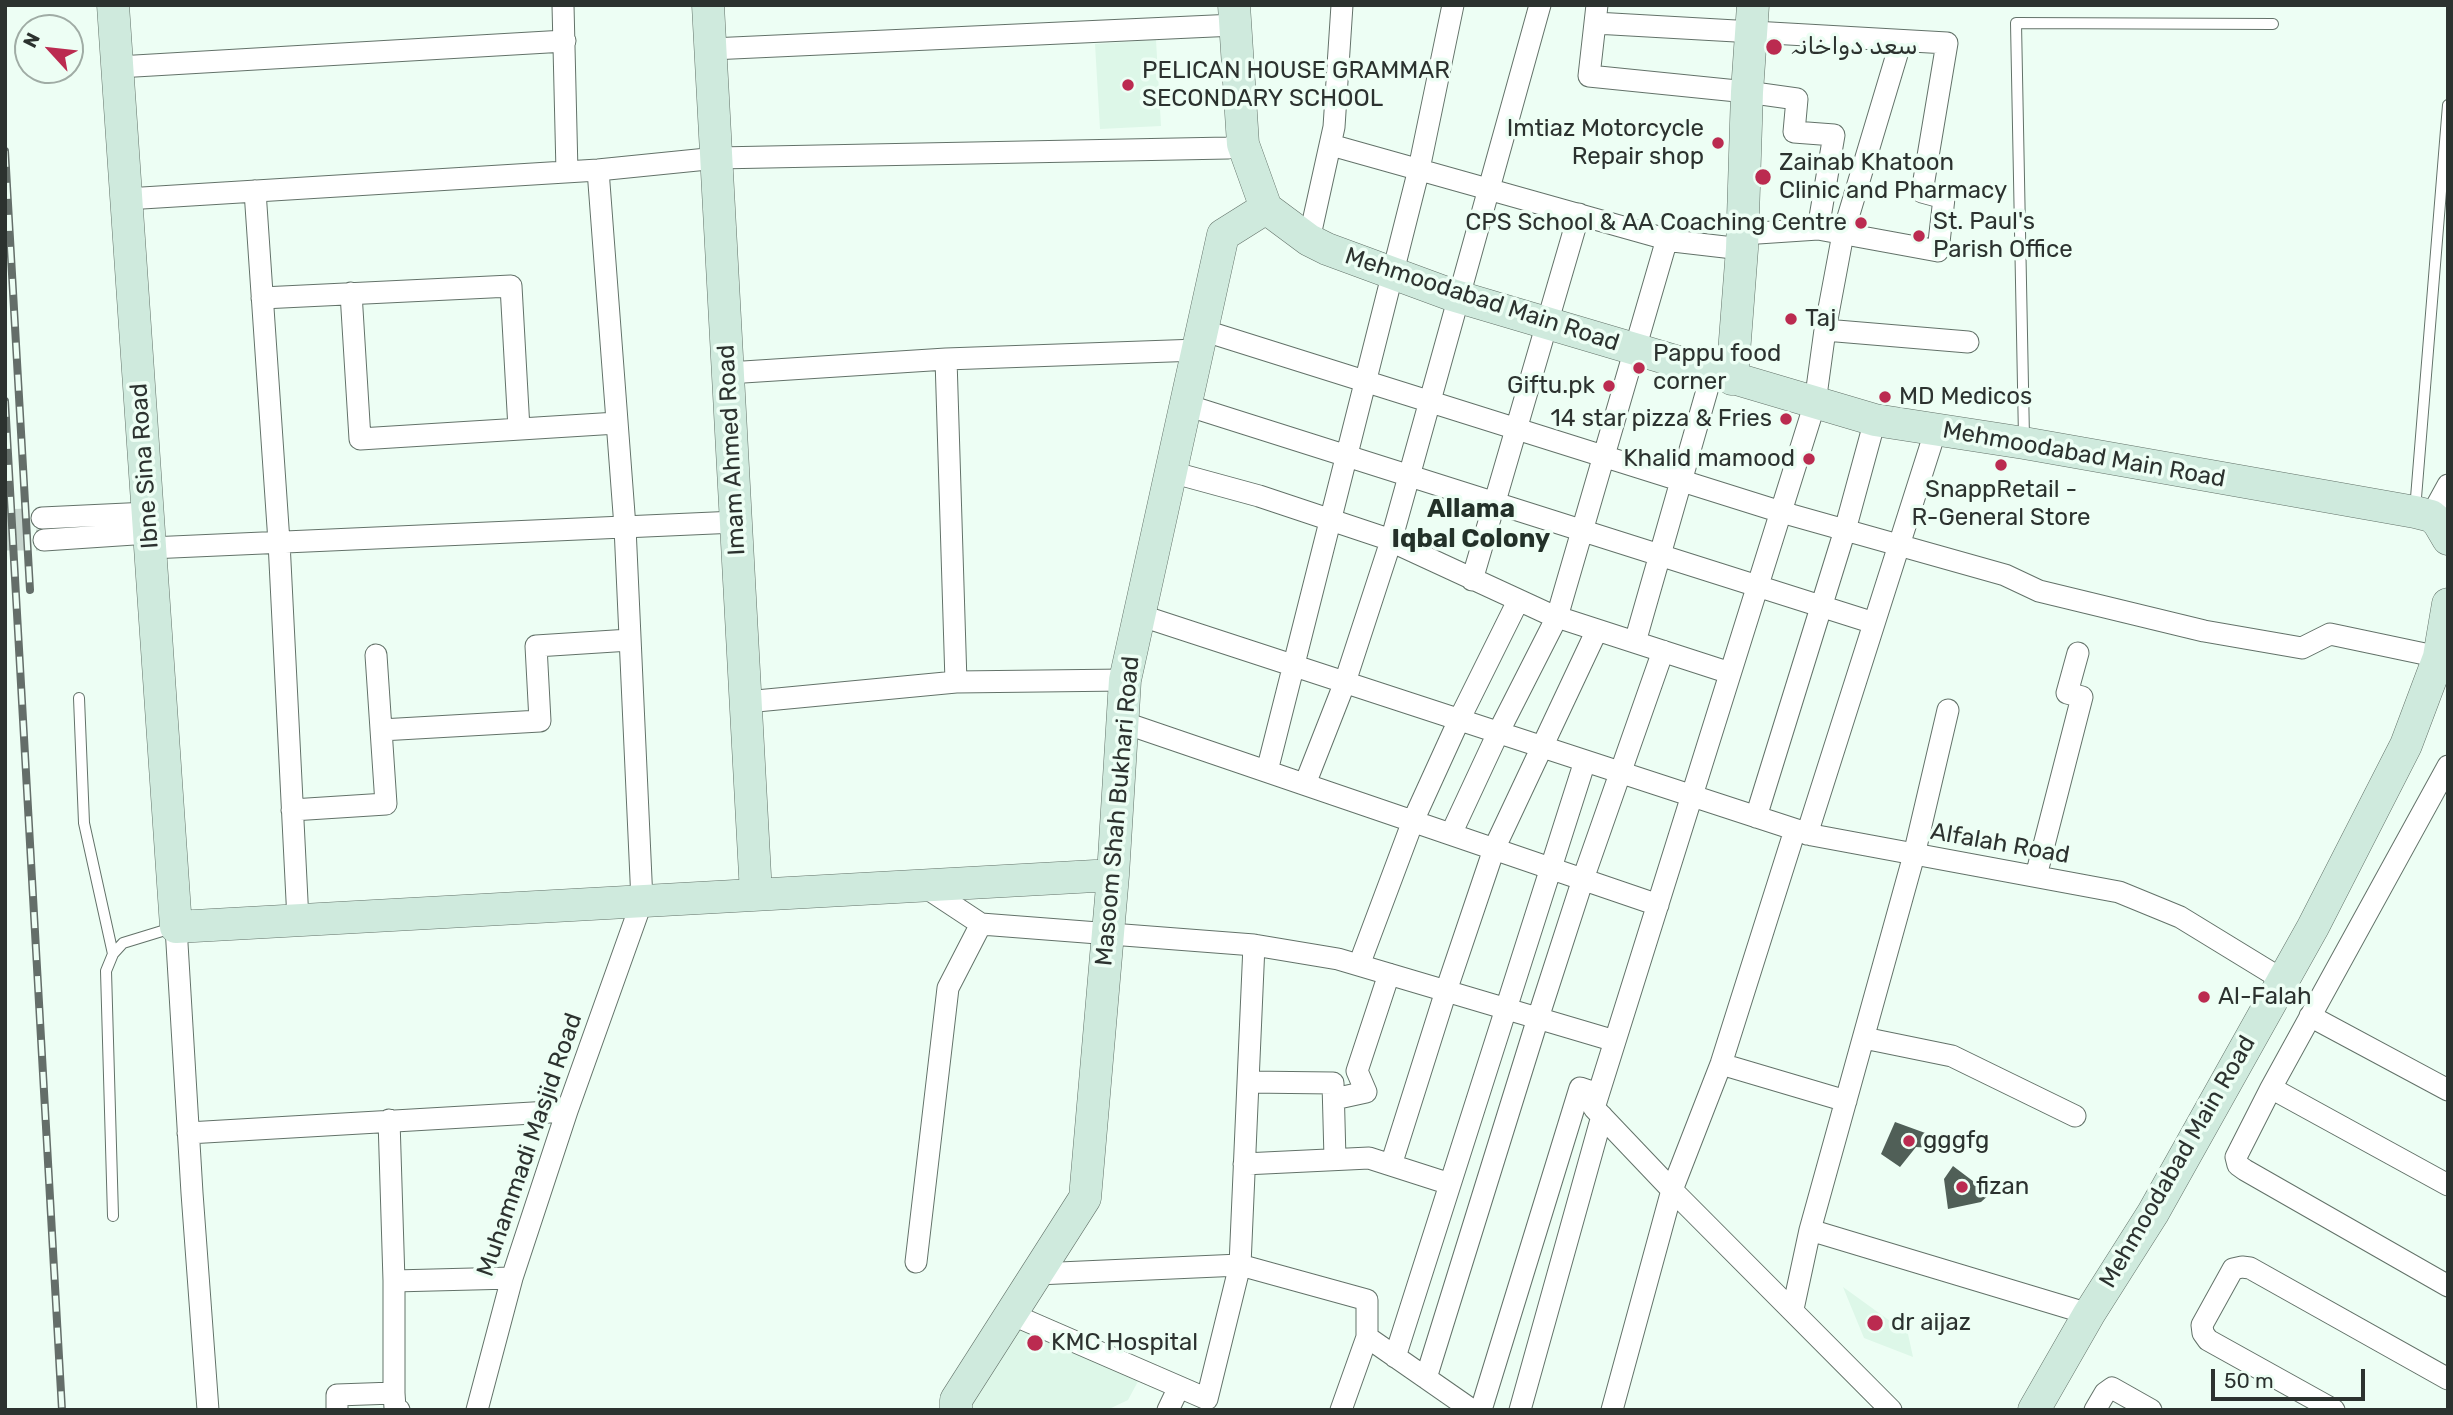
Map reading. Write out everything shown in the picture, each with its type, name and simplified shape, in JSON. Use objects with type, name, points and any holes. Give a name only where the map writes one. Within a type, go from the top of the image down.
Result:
[{"type":"street","name":"Ibne Sina Road","points":[[113,5],[176,927]]},
{"type":"street","points":[[563,5],[567,172]]},
{"type":"street","name":"Imam Ahmed Road","points":[[708,5],[756,894]]},
{"type":"street","points":[[1308,240],[1334,127],[1342,5]]},
{"type":"street","points":[[1267,771],[1419,169],[1453,5]]},
{"type":"street","points":[[1304,784],[1345,682],[1391,541],[1540,5]]},
{"type":"street","points":[[1331,145],[1667,239],[1742,242],[1818,229],[1938,251],[1944,198],[1922,192],[1947,43],[1901,41],[1752,19],[1596,14],[1589,76],[1797,99],[1794,132],[1834,135],[1818,229]]},
{"type":"street","points":[[711,49],[1234,15],[1243,144],[1266,208]]},
{"type":"street","points":[[1635,642],[1681,481],[1722,376],[1742,242],[1752,19]]},
{"type":"street","points":[[117,67],[565,41]]},
{"type":"street","points":[[1891,1410],[1594,1108],[1815,403],[1843,234],[1901,41]]},
{"type":"street","points":[[126,199],[598,170],[717,158],[1228,148],[1243,144]]},
{"type":"street","points":[[598,170],[625,527],[642,901]]},
{"type":"street","points":[[255,191],[279,542],[298,920]]},
{"type":"street","name":"Mehmoodabad Main Road","points":[[1266,208],[1308,240],[1393,274],[1548,324],[1875,420],[2024,443],[2436,522]]},
{"type":"street","name":"Masoom Shah Bukhari Road","points":[[956,1410],[956,1400],[1085,1198],[1113,875],[1125,680],[1223,235],[1266,208]]},
{"type":"street","points":[[1472,579],[1579,214]]},
{"type":"street","points":[[1451,834],[1557,617],[1667,239]]},
{"type":"street","points":[[262,298],[511,286],[519,429]]},
{"type":"street","points":[[351,293],[360,439],[617,424]]},
{"type":"street","points":[[1825,330],[1968,342]]},
{"type":"street","points":[[728,373],[1200,340],[1367,382],[1781,512],[2005,576],[2039,592],[2204,631],[2302,648],[2330,634],[2442,652]]},
{"type":"street","points":[[946,359],[956,682]]},
{"type":"street","points":[[1186,405],[1874,623]]},
{"type":"street","points":[[1756,817],[1845,530],[1875,420]]},
{"type":"street","points":[[1612,1410],[1672,1190],[1721,1064],[1874,623],[1936,429]]},
{"type":"street","points":[[1171,472],[1259,496],[1391,541],[1557,617],[1730,673]]},
{"type":"street","points":[[2436,522],[2448,485]]},
{"type":"street","points":[[42,518],[149,531],[279,542],[736,522]]},
{"type":"street","points":[[44,540],[149,531]]},
{"type":"street","points":[[1359,965],[1413,821],[1518,601]]},
{"type":"street","name":"Mehmoodabad Main Road","points":[[2034,1410],[2089,1314],[2153,1213],[2313,927],[2406,745],[2442,652],[2448,604]]},
{"type":"street","name":"Alfalah Road","points":[[1139,615],[1801,832],[2119,892],[2180,917],[2283,980]]},
{"type":"street","points":[[1391,1165],[1494,849],[1597,630]]},
{"type":"street","points":[[381,730],[540,721],[536,646],[630,640]]},
{"type":"street","points":[[1426,1378],[1583,879],[1663,651]]},
{"type":"street","points":[[2036,876],[2082,697],[2067,692],[2078,653]]},
{"type":"street","points":[[292,810],[386,804],[376,656]]},
{"type":"street","points":[[746,702],[956,682],[1125,680]]},
{"type":"street","points":[[1793,1310],[1811,1230],[1914,855],[1948,710]]},
{"type":"street","points":[[1122,722],[1658,905]]},
{"type":"street","points":[[1395,1357],[1584,761]]},
{"type":"street","points":[[2448,766],[2310,1016],[2236,1157],[2238,1165],[2448,1286]]},
{"type":"street","points":[[208,1410],[176,927],[1113,875]]},
{"type":"street","points":[[922,885],[981,924],[1254,945],[1338,959],[1615,1041]]},
{"type":"street","name":"Muhammadi Masjid Road","points":[[477,1410],[512,1278],[567,1111],[642,901]]},
{"type":"street","points":[[916,1262],[948,988],[981,924]]},
{"type":"street","points":[[1011,1314],[1207,1399],[1240,1265],[1254,945]]},
{"type":"street","points":[[1334,1099],[1367,1092],[1357,1071],[1389,974]]},
{"type":"street","points":[[2310,1016],[2448,1090]]},
{"type":"street","points":[[1864,1038],[1952,1056],[2075,1116]]},
{"type":"street","points":[[1721,1064],[1846,1101]]},
{"type":"street","points":[[1248,1082],[1334,1083],[1335,1159]]},
{"type":"street","points":[[1481,1410],[1580,1088],[1598,1094]]},
{"type":"street","points":[[2271,1088],[2448,1185]]},
{"type":"street","points":[[188,1133],[567,1111]]},
{"type":"street","points":[[1520,1410],[1602,1116]]},
{"type":"street","points":[[337,1410],[337,1395],[396,1401],[389,1120]]},
{"type":"street","points":[[1244,1164],[1369,1158],[1450,1184]]},
{"type":"street","points":[[1811,1230],[2089,1314]]},
{"type":"street","points":[[1037,1274],[1240,1265],[1367,1300],[1367,1337],[1340,1410]]},
{"type":"street","points":[[2334,1410],[2208,1340],[2203,1333],[2202,1325],[2234,1269],[2250,1268],[2448,1379]]},
{"type":"street","points":[[394,1281],[512,1278]]},
{"type":"street","points":[[1367,1337],[1463,1407]]},
{"type":"street","points":[[1168,1410],[1179,1387]]},
{"type":"street","points":[[2095,1410],[2105,1393],[2112,1388],[2151,1410]]},
{"type":"lane","points":[[2024,443],[2016,23],[2273,24]]},
{"type":"lane","points":[[2436,522],[2448,105]]},
{"type":"lane","points":[[79,698],[84,823],[113,954]]},
{"type":"lane","points":[[113,1216],[106,971],[113,954],[123,943],[176,927]]},
{"type":"shaded area","name":"PELICAN HOUSE GRAMMAR SECONDARY SCHOOL","points":[[1156,40],[1161,126],[1100,129],[1095,44]]},
{"type":"shaded area","name":"dr aijaz","points":[[1843,1287],[1908,1334],[1913,1357],[1864,1338]]},
{"type":"shaded area","name":"KMC Hospital","points":[[1011,1314],[1143,1372],[1128,1400],[1107,1410],[956,1410]]},
{"type":"building","name":"gggfg","points":[[1895,1122],[1961,1146],[1960,1150],[1916,1147],[1900,1167],[1881,1154]]},
{"type":"building","name":"fizan","points":[[1953,1166],[1990,1194],[1981,1202],[1948,1209],[1944,1179]]},
{"type":"tunnel","points":[[5,520],[42,518]]},
{"type":"tunnel","points":[[5,540],[44,540]]},
{"type":"railway","points":[[5,151],[30,590]]},
{"type":"railway","points":[[5,401],[62,1410]]},
{"type":"place","name":"سعد دواخانہ","points":[[1774,47]]},
{"type":"place","name":"PELICAN HOUSE GRAMMAR SECONDARY SCHOOL","points":[[1128,85]]},
{"type":"place","name":"Imtiaz Motorcycle Repair shop","points":[[1718,143]]},
{"type":"place","name":"Zainab Khatoon Clinic and Pharmacy","points":[[1763,177]]},
{"type":"place","name":"CPS School & AA Coaching Centre","points":[[1861,223]]},
{"type":"place","name":"St. Paul's Parish Office","points":[[1919,236]]},
{"type":"place","name":"Taj","points":[[1791,319]]},
{"type":"place","name":"Pappu food corner","points":[[1639,368]]},
{"type":"place","name":"Giftu.pk","points":[[1609,386]]},
{"type":"place","name":"MD Medicos","points":[[1885,397]]},
{"type":"place","name":"14 star pizza & Fries","points":[[1786,419]]},
{"type":"place","name":"Khalid mamood","points":[[1809,459]]},
{"type":"place","name":"SnappRetail - R-General Store","points":[[2001,465]]},
{"type":"place","name":"Al-Falah","points":[[2204,997]]},
{"type":"place","name":"gggfg","points":[[1909,1141]]},
{"type":"place","name":"fizan","points":[[1962,1187]]},
{"type":"place","name":"dr aijaz","points":[[1875,1323]]},
{"type":"place","name":"KMC Hospital","points":[[1035,1343]]},
{"type":"district","name":"Allama Iqbal Colony","points":[[1471,524]]}]
